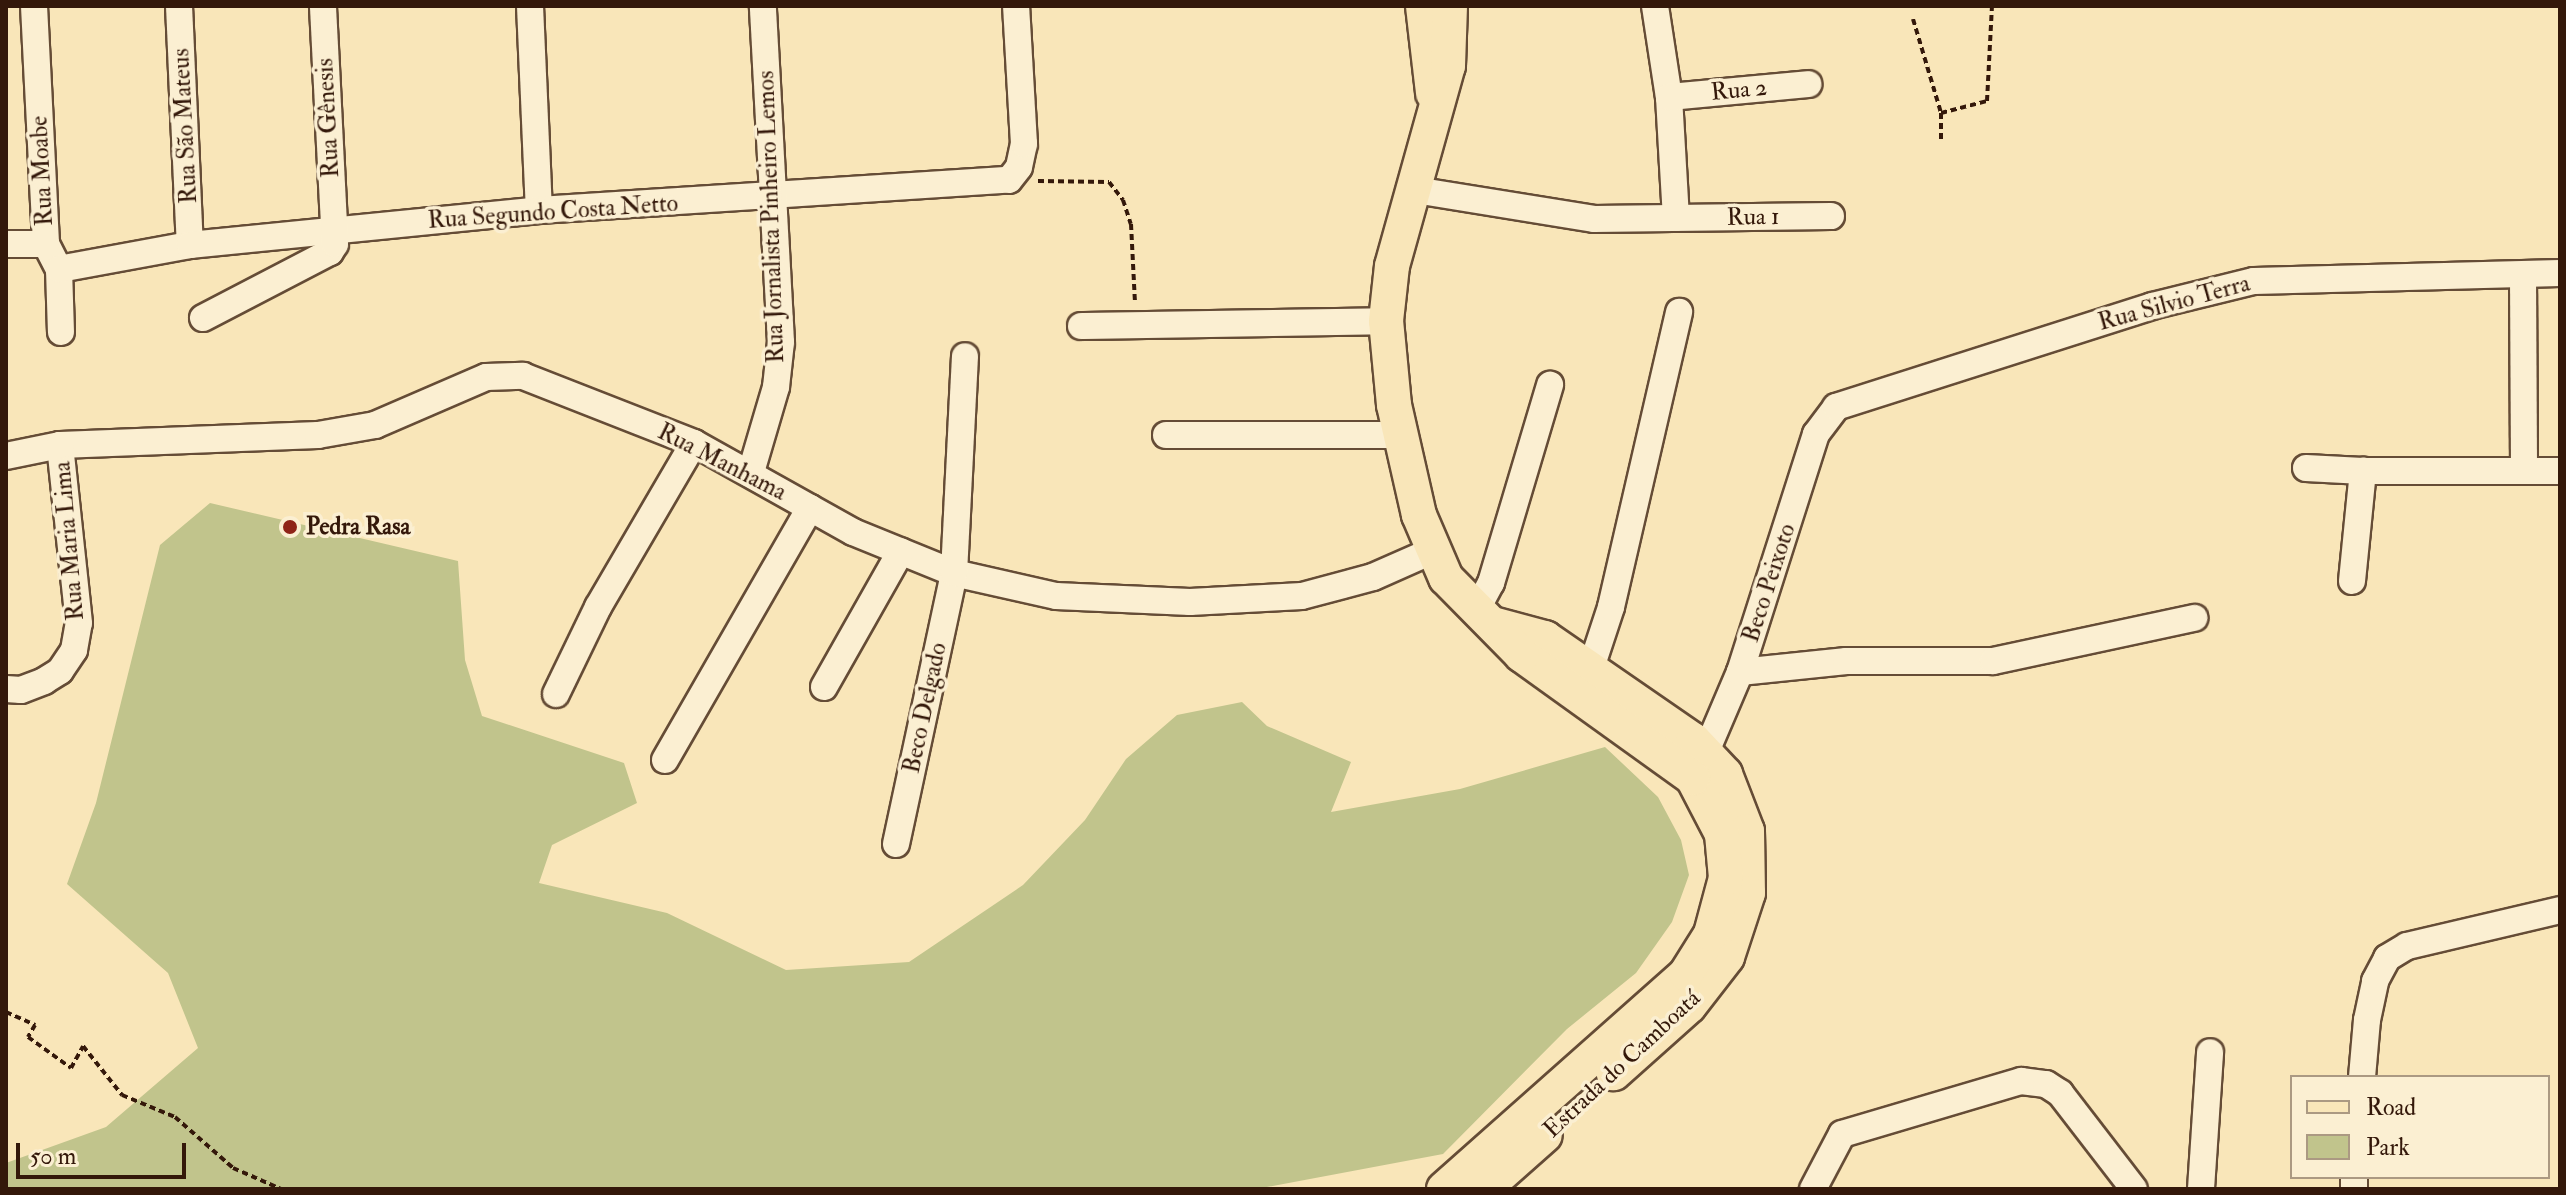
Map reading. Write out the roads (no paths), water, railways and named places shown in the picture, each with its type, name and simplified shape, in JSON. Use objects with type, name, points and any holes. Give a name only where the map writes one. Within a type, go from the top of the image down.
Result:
[{"type":"main road","name":"Estrada do Camboatá","points":[[1423,6],[1437,111]]},
{"type":"main road","name":"Estrada do Camboatá","points":[[1450,6],[1451,45],[1437,111],[1392,266],[1386,321],[1400,435],[1432,551],[1453,588],[1522,655],[1707,754]]},
{"type":"main road","name":"Estrada do Camboatá","points":[[1484,1189],[1510,1150],[1657,1003],[1706,944],[1723,896],[1726,858],[1715,813],[1707,754],[1545,638],[1486,617]]},
{"type":"main road","name":"Estrada do Camboatá","points":[[1444,1189],[1510,1150]]},
{"type":"street","name":"Rua Moabe","points":[[34,6],[46,244],[59,269],[61,332]]},
{"type":"street","name":"Rua São Mateus","points":[[179,6],[190,245]]},
{"type":"street","name":"Rua Gênesis","points":[[323,6],[334,231]]},
{"type":"street","points":[[530,6],[539,210]]},
{"type":"street","name":"Rua Jornalista Pinheiro Lemos","points":[[751,472],[776,387],[781,342],[763,6]]},
{"type":"street","name":"Rua Segundo Costa Netto","points":[[59,269],[190,245],[539,210],[771,198],[1009,180],[1019,167],[1024,144],[1016,6]]},
{"type":"street","points":[[1655,6],[1669,97],[1676,218]]},
{"type":"street","name":"Rua 2","points":[[1669,97],[1808,84]]},
{"type":"street","name":"Rua 1","points":[[1415,190],[1567,216],[1831,216]]},
{"type":"street","points":[[203,318],[330,252],[334,231]]},
{"type":"street","points":[[6,244],[46,244]]},
{"type":"street","name":"Rua Silvio Terra","points":[[1816,434],[1825,416],[1859,396],[2152,306],[2254,281],[2560,273]]},
{"type":"street","points":[[2523,275],[2524,471]]},
{"type":"street","points":[[1591,668],[1611,607],[1679,312]]},
{"type":"street","points":[[1081,326],[1386,321]]},
{"type":"street","name":"Beco Delgado","points":[[896,844],[954,573],[965,356]]},
{"type":"street","name":"Rua Manhama","points":[[6,456],[60,445],[318,435],[375,425],[500,375],[553,386],[694,443],[751,472],[810,508],[954,573],[1056,596],[1190,602],[1329,590],[1432,551]]},
{"type":"street","points":[[1486,617],[1491,583],[1550,385]]},
{"type":"street","name":"Beco Peixoto","points":[[1707,754],[1740,672],[1816,434]]},
{"type":"street","points":[[1166,435],[1400,435]]},
{"type":"street","points":[[556,694],[598,607],[694,443]]},
{"type":"street","name":"Rua Maria Lima","points":[[6,689],[21,690],[44,681],[60,671],[74,650],[79,623],[60,445]]},
{"type":"street","points":[[2306,468],[2560,471]]},
{"type":"street","points":[[2352,581],[2363,471]]},
{"type":"street","points":[[665,760],[810,508]]},
{"type":"street","points":[[824,687],[901,551]]},
{"type":"street","points":[[1740,672],[1846,661],[1993,661],[2194,618]]},
{"type":"street","points":[[2362,1075],[2375,981],[2387,958],[2407,946],[2560,910]]},
{"type":"street","points":[[2201,1189],[2210,1052]]},
{"type":"street","points":[[1813,1189],[1842,1134],[2021,1081],[2046,1084],[2060,1093],[2134,1189]]},
{"type":"place","name":"Pedra Rasa","points":[[290,527]]}]
